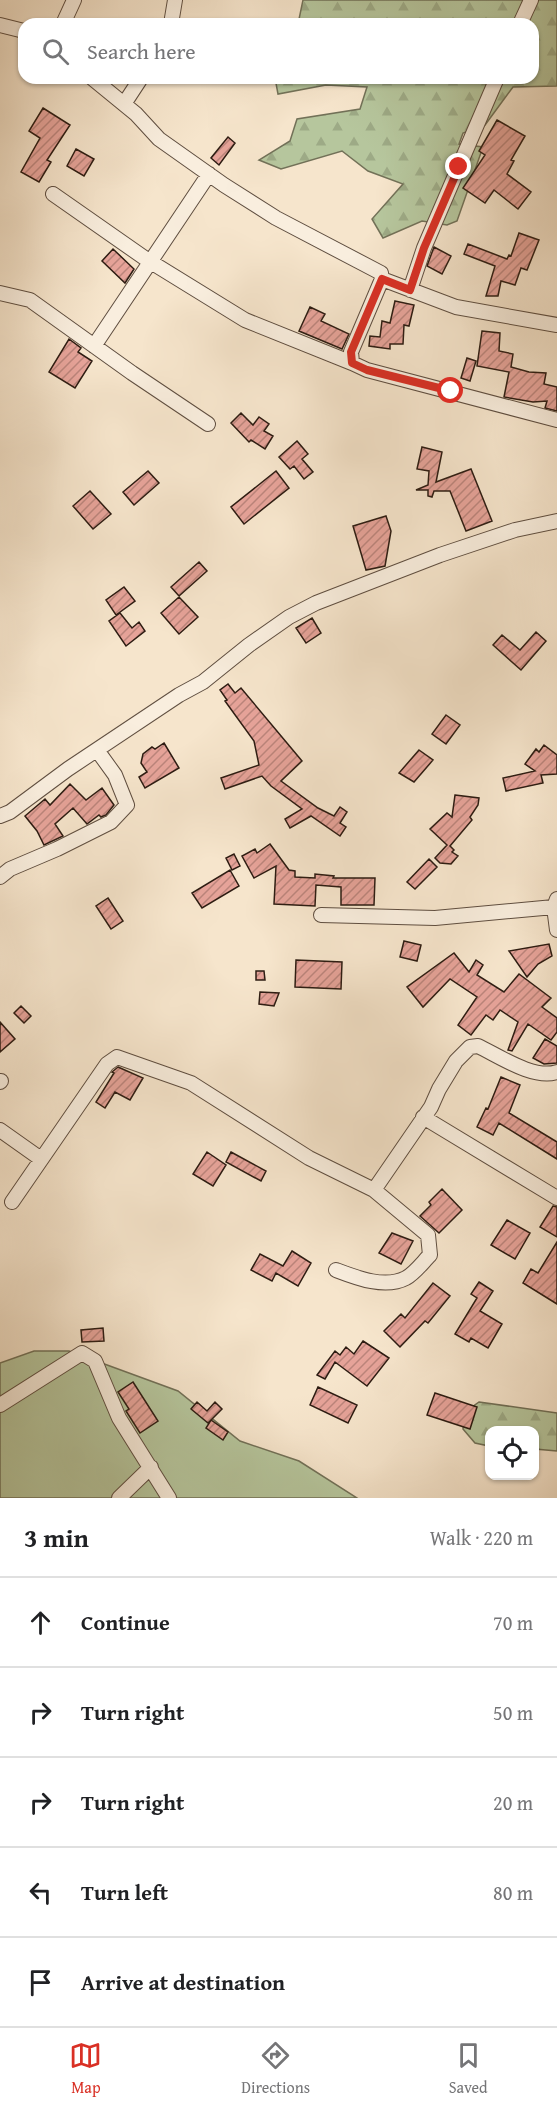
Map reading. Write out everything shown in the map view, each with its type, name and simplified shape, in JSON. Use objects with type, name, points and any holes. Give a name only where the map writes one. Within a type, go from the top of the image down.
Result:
[{"type":"street","points":[[66,18],[74,0]]},
{"type":"street","points":[[172,18],[175,0]]},
{"type":"street","points":[[523,18],[531,0]]},
{"type":"street","points":[[0,25],[18,30]]},
{"type":"street","points":[[99,84],[136,114],[159,139],[209,174],[276,218],[381,273],[382,279],[351,352],[352,363]]},
{"type":"street","points":[[124,104],[137,84]]},
{"type":"street","points":[[410,290],[424,248],[493,84]]},
{"type":"street","points":[[94,346],[209,174]]},
{"type":"street","points":[[52,194],[150,261],[245,320],[367,370],[557,420]]},
{"type":"street","points":[[382,279],[456,307],[557,326]]},
{"type":"street","points":[[0,293],[30,300],[208,424]]},
{"type":"street","points":[[0,816],[28,800],[68,769],[179,695],[203,682],[249,645],[298,612],[393,571],[515,530],[557,520]]},
{"type":"street","points":[[0,877],[10,869],[111,822],[127,805],[115,775],[97,750]]},
{"type":"street","points":[[321,915],[435,918],[556,902],[557,930]]},
{"type":"street","points":[[374,1190],[423,1117],[456,1061],[470,1047],[478,1046],[533,1072],[551,1074],[557,1072]]},
{"type":"street","points":[[12,1202],[107,1064],[117,1057],[190,1083],[309,1158],[374,1190],[428,1235],[430,1255],[408,1277],[391,1284],[336,1270]]},
{"type":"street","points":[[423,1117],[557,1198]]},
{"type":"street","points":[[0,1130],[42,1159]]},
{"type":"street","points":[[0,1405],[82,1353],[95,1361],[119,1419],[169,1498]]},
{"type":"street","points":[[118,1498],[151,1467]]},
{"type":"green space","points":[[303,0],[557,0],[557,86],[513,87],[485,125],[463,133],[459,144],[483,147],[457,221],[447,225],[422,221],[383,238],[372,219],[403,184],[368,171],[342,151],[281,169],[259,160],[290,141],[297,119],[360,109],[367,87],[326,85],[278,94],[276,84],[539,84],[539,18],[299,18]]},
{"type":"green space","points":[[34,1351],[69,1351],[178,1391],[240,1441],[299,1461],[357,1498],[0,1498],[0,1363]]},
{"type":"green space","points":[[479,1402],[557,1413],[557,1451],[539,1449],[539,1426],[485,1426],[485,1445],[475,1443],[463,1429],[465,1412]]},
{"type":"building","points":[[43,108],[70,125],[47,160],[51,162],[39,182],[21,172],[40,138],[29,131]]},
{"type":"building","points":[[497,120],[525,136],[511,160],[514,161],[507,174],[531,192],[518,209],[494,190],[485,203],[463,188],[485,155],[479,151]]},
{"type":"building","points":[[228,137],[235,143],[219,165],[211,158]]},
{"type":"building","points":[[76,149],[94,159],[84,176],[67,166]]},
{"type":"building","points":[[519,233],[539,240],[527,270],[521,268],[515,285],[501,281],[498,296],[486,296],[495,266],[464,254],[468,244],[507,259],[509,255],[511,256]]},
{"type":"building","points":[[434,247],[451,256],[442,274],[427,266]]},
{"type":"building","points":[[113,249],[134,269],[125,283],[102,261]]},
{"type":"building","points":[[395,301],[414,305],[409,326],[404,325],[403,344],[390,344],[390,349],[369,346],[370,336],[380,337],[382,321],[390,323]]},
{"type":"building","points":[[310,307],[325,314],[321,321],[349,334],[342,349],[299,331]]},
{"type":"building","points":[[482,331],[500,333],[499,351],[513,354],[511,367],[529,372],[546,373],[544,384],[557,387],[557,411],[545,408],[547,401],[533,402],[504,397],[509,372],[477,366]]},
{"type":"building","points":[[69,339],[81,348],[78,352],[92,361],[75,388],[49,372]]},
{"type":"building","points":[[467,358],[476,361],[470,381],[461,378]]},
{"type":"building","points":[[241,413],[253,425],[259,417],[269,424],[264,431],[273,436],[265,449],[251,440],[249,442],[231,423]]},
{"type":"building","points":[[297,441],[308,454],[302,459],[313,472],[304,479],[294,466],[290,469],[279,457]]},
{"type":"building","points":[[422,447],[442,452],[436,482],[471,469],[492,521],[466,531],[450,491],[434,491],[432,497],[428,496],[428,490],[416,490],[428,485],[429,471],[417,469]]},
{"type":"building","points":[[148,471],[159,483],[134,505],[123,492]]},
{"type":"building","points":[[276,471],[289,488],[244,524],[231,507]]},
{"type":"building","points":[[90,491],[111,514],[93,529],[73,506]]},
{"type":"building","points":[[386,516],[391,531],[385,566],[366,570],[353,526]]},
{"type":"building","points":[[199,562],[207,571],[179,596],[171,587]]},
{"type":"building","points":[[124,587],[135,601],[116,615],[106,600]]},
{"type":"building","points":[[179,597],[198,617],[179,634],[161,613]]},
{"type":"building","points":[[120,613],[132,628],[139,622],[145,631],[126,646],[109,621]]},
{"type":"building","points":[[312,618],[321,633],[306,643],[296,628]]},
{"type":"building","points":[[536,632],[546,641],[521,670],[493,645],[502,635],[520,650]]},
{"type":"building","points":[[228,684],[235,693],[241,688],[302,761],[281,781],[318,808],[334,816],[340,807],[347,812],[340,823],[346,827],[340,836],[311,816],[290,828],[285,819],[302,809],[271,786],[262,776],[225,789],[221,778],[259,765],[254,741],[225,701],[227,700],[220,690]]},
{"type":"building","points":[[446,715],[460,725],[446,744],[432,734]]},
{"type":"building","points":[[164,743],[179,768],[145,788],[139,777],[147,772],[141,763],[143,754],[152,747],[155,749]]},
{"type":"building","points":[[544,745],[557,755],[557,774],[541,775],[543,783],[506,791],[503,778],[535,771],[525,764],[536,749],[539,752]]},
{"type":"building","points":[[419,750],[433,760],[414,782],[399,773]]},
{"type":"building","points":[[70,784],[86,800],[102,788],[114,805],[106,815],[101,817],[99,815],[87,824],[73,808],[55,824],[63,836],[44,845],[37,831],[25,816],[45,799],[50,805]]},
{"type":"building","points":[[455,795],[479,798],[478,805],[470,817],[472,820],[450,846],[454,850],[452,852],[458,856],[451,864],[440,863],[435,858],[447,845],[430,829],[447,813],[452,817]]},
{"type":"building","points":[[270,844],[289,870],[295,871],[295,877],[315,878],[315,874],[334,876],[333,878],[375,878],[374,905],[341,905],[341,887],[316,885],[315,906],[274,904],[276,866],[254,878],[242,856],[255,849],[257,853]]},
{"type":"building","points":[[234,854],[240,866],[232,870],[226,858]]},
{"type":"building","points":[[429,859],[437,867],[415,889],[407,882]]},
{"type":"building","points":[[230,870],[239,886],[202,908],[192,893]]},
{"type":"building","points":[[108,898],[123,921],[111,929],[96,906]]},
{"type":"building","points":[[404,941],[421,945],[417,961],[400,957]]},
{"type":"building","points":[[549,944],[552,956],[538,964],[527,977],[509,951]]},
{"type":"building","points":[[454,953],[469,972],[476,960],[483,965],[477,975],[504,992],[519,974],[551,998],[542,1007],[557,1018],[557,1032],[551,1040],[528,1024],[512,1051],[508,1050],[518,1022],[500,1010],[493,1020],[486,1015],[471,1035],[458,1025],[477,997],[450,979],[423,1007],[407,987]]},
{"type":"building","points":[[296,960],[342,962],[341,989],[295,987]]},
{"type":"building","points":[[256,971],[264,971],[265,980],[256,980]]},
{"type":"building","points":[[260,992],[279,993],[274,1006],[259,1004]]},
{"type":"building","points":[[21,1006],[31,1016],[24,1023],[14,1013]]},
{"type":"building","points":[[0,1022],[15,1039],[0,1052]]},
{"type":"building","points":[[545,1039],[557,1046],[557,1063],[544,1064],[533,1058]]},
{"type":"building","points":[[118,1067],[143,1078],[130,1100],[115,1092],[105,1108],[96,1102],[114,1073],[112,1072]]},
{"type":"building","points":[[501,1077],[520,1085],[509,1113],[557,1142],[557,1159],[499,1123],[493,1135],[477,1127],[486,1108],[488,1109]]},
{"type":"building","points":[[207,1152],[226,1165],[213,1186],[193,1174]]},
{"type":"building","points":[[231,1152],[266,1171],[261,1181],[226,1162]]},
{"type":"building","points":[[442,1189],[462,1210],[439,1233],[420,1216],[431,1205],[429,1202]]},
{"type":"building","points":[[553,1206],[557,1207],[557,1237],[540,1227]]},
{"type":"building","points":[[507,1220],[530,1233],[515,1259],[491,1245]]},
{"type":"building","points":[[392,1233],[413,1241],[401,1264],[379,1253]]},
{"type":"building","points":[[557,1242],[557,1304],[523,1283],[531,1269],[538,1273]]},
{"type":"building","points":[[292,1251],[311,1263],[298,1286],[276,1273],[272,1281],[251,1270],[260,1254],[283,1266]]},
{"type":"building","points":[[479,1282],[493,1291],[480,1311],[502,1324],[488,1348],[471,1338],[469,1342],[455,1334],[477,1298],[471,1294]]},
{"type":"building","points":[[433,1283],[450,1296],[428,1323],[425,1321],[400,1347],[384,1331],[401,1314],[405,1318]]},
{"type":"building","points":[[103,1328],[104,1341],[82,1342],[81,1330]]},
{"type":"building","points":[[363,1341],[389,1358],[367,1386],[335,1362],[325,1379],[317,1375],[335,1351],[340,1355],[346,1347],[354,1354]]},
{"type":"building","points":[[133,1382],[158,1421],[140,1433],[126,1411],[129,1409],[118,1392]]},
{"type":"building","points":[[318,1387],[357,1405],[348,1423],[310,1405]]},
{"type":"building","points":[[435,1393],[477,1407],[470,1429],[427,1415]]},
{"type":"building","points":[[197,1402],[207,1411],[215,1402],[222,1409],[208,1423],[191,1409]]},
{"type":"building","points":[[211,1420],[228,1432],[223,1440],[206,1428]]},
{"type":"route","points":[[451,391],[367,370],[352,363],[351,352],[382,279],[410,290],[424,248],[459,167]]}]
